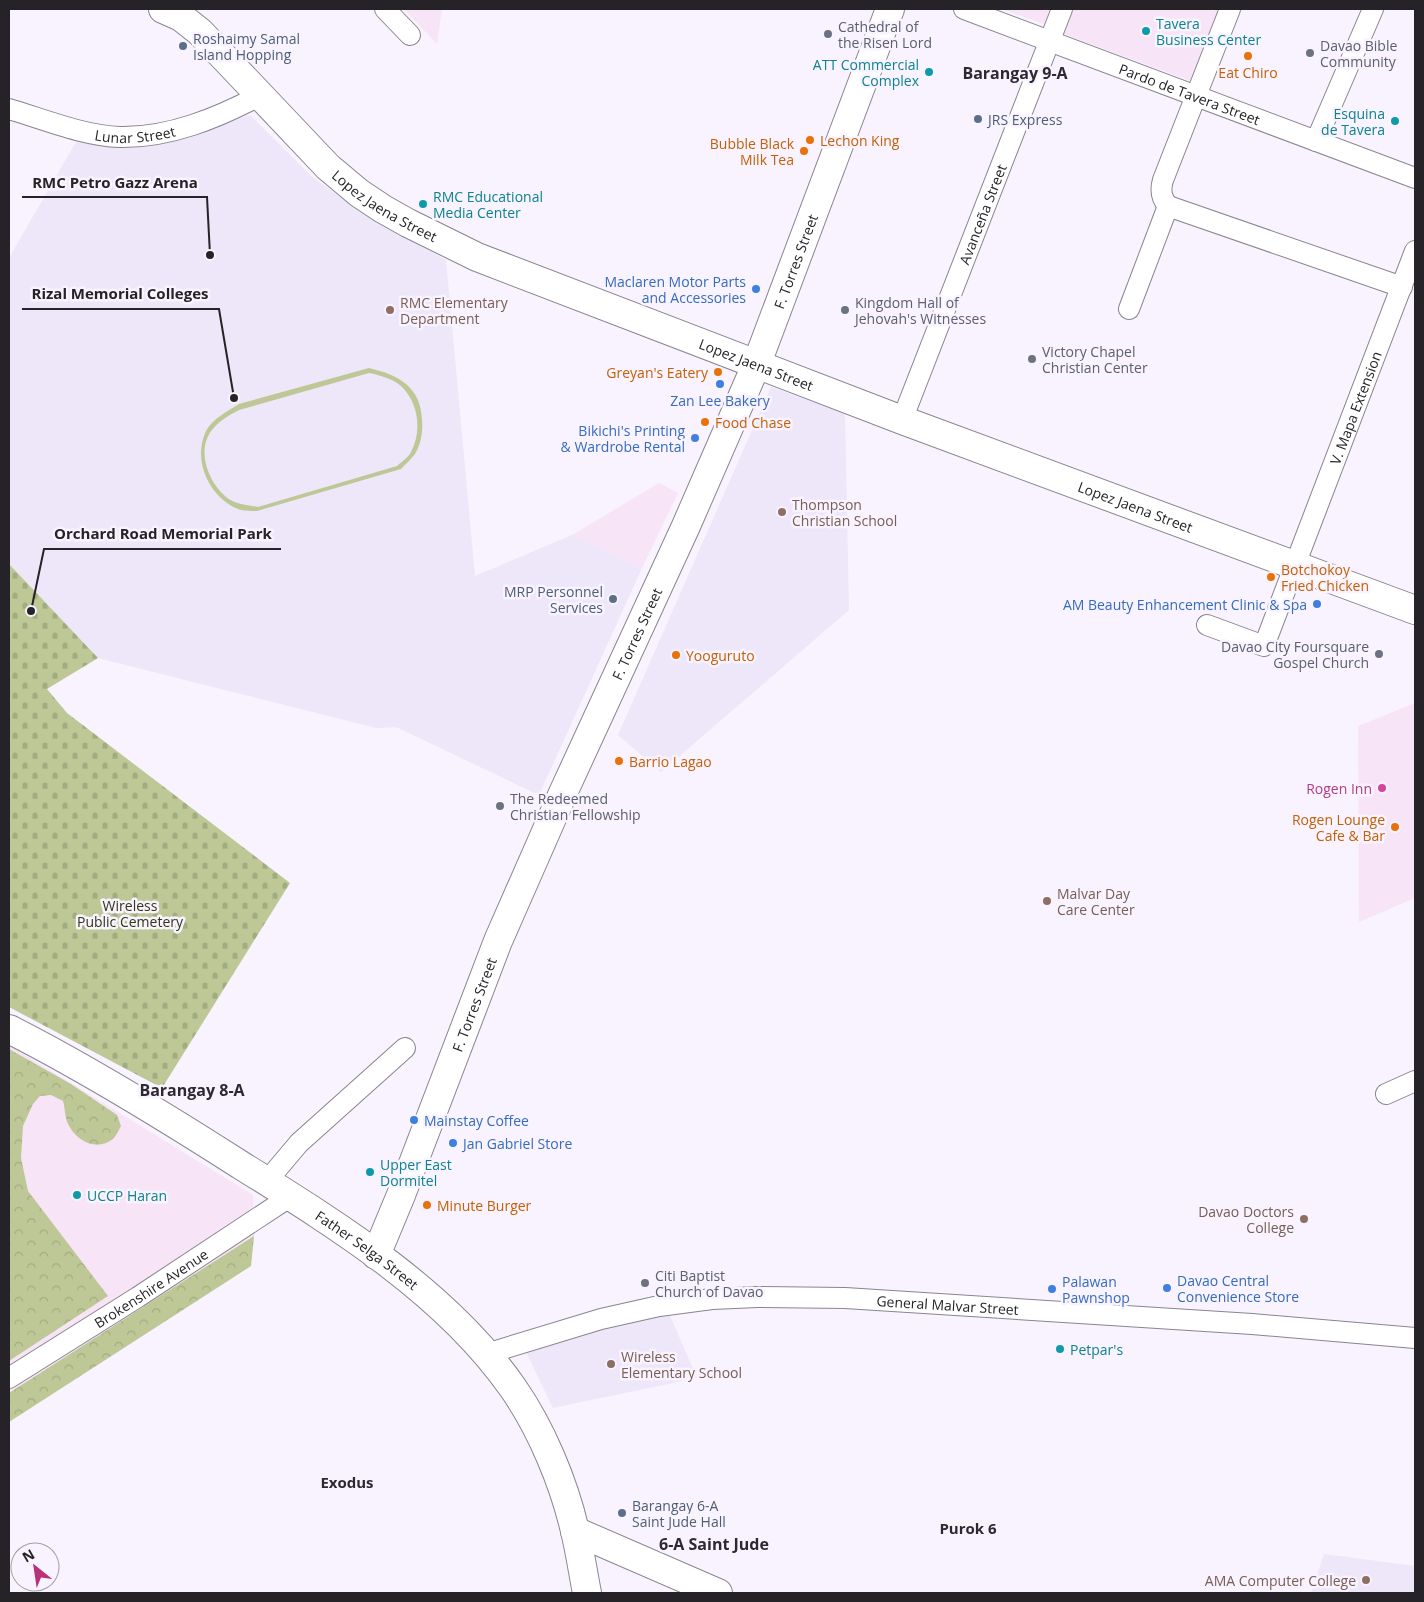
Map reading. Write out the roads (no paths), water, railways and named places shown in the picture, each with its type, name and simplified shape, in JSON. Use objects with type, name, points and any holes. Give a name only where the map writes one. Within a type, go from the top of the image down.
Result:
[{"type":"main road","name":"Lopez Jaena Street","points":[[163,9],[181,17],[200,32],[258,96],[328,167],[359,193],[408,223],[477,257],[902,420],[1415,610]]},
{"type":"main road","name":"F. Torres Street","points":[[376,1255],[398,1203],[502,932],[559,802],[686,526],[757,363],[890,9]]},
{"type":"main road","name":"Father Selga Street","points":[[9,1029],[141,1102],[292,1196],[404,1276],[450,1316],[486,1354],[513,1387],[530,1415],[548,1452],[568,1503],[576,1531],[587,1593]]},
{"type":"main road","points":[[576,1531],[718,1593]]},
{"type":"street","points":[[385,9],[410,35]]},
{"type":"street","name":"Pardo de Tavera Street","points":[[964,9],[1415,178]]},
{"type":"street","name":"Avanceña Street","points":[[902,420],[1062,9]]},
{"type":"street","points":[[1230,9],[1162,186],[1162,197],[1168,206],[1402,287]]},
{"type":"street","points":[[1316,141],[1373,9]]},
{"type":"street","name":"Lunar Street","points":[[9,109],[86,131],[120,137],[151,134],[190,126],[231,110],[258,96]]},
{"type":"street","points":[[1129,309],[1168,206]]},
{"type":"street","name":"V. Mapa Extension","points":[[1207,625],[1264,646],[1415,251]]},
{"type":"street","points":[[267,1181],[299,1143],[405,1048]]},
{"type":"street","points":[[1386,1094],[1415,1081]]},
{"type":"street","name":"Brokenshire Avenue","points":[[9,1378],[138,1297],[292,1196]]},
{"type":"street","name":"General Malvar Street","points":[[486,1354],[601,1319],[659,1306],[712,1299],[757,1296],[845,1298],[1023,1311],[1252,1324],[1415,1338]]},
{"type":"place","name":"Tavera Business Center","points":[[1146,31]]},
{"type":"place","name":"Cathedral of the Risen Lord","points":[[828,34]]},
{"type":"place","name":"Roshaimy Samal Island Hopping","points":[[183,46]]},
{"type":"place","name":"Davao Bible Community","points":[[1310,53]]},
{"type":"place","name":"Eat Chiro","points":[[1248,56]]},
{"type":"place","name":"ATT Commercial Complex","points":[[929,72]]},
{"type":"place","name":"JRS Express","points":[[978,119]]},
{"type":"place","name":"Esquina de Tavera","points":[[1395,121]]},
{"type":"place","name":"Lechon King","points":[[810,140]]},
{"type":"place","name":"Bubble Black Milk Tea","points":[[804,151]]},
{"type":"place","name":"RMC Educational Media Center","points":[[423,204]]},
{"type":"place","name":"RMC Petro Gazz Arena","points":[[210,255]]},
{"type":"place","name":"Maclaren Motor Parts and Accessories","points":[[756,289]]},
{"type":"place","name":"RMC Elementary Department","points":[[390,310]]},
{"type":"place","name":"Kingdom Hall of Jehovah's Witnesses","points":[[845,310]]},
{"type":"place","name":"Victory Chapel Christian Center","points":[[1032,359]]},
{"type":"place","name":"Greyan's Eatery","points":[[718,372]]},
{"type":"place","name":"Zan Lee Bakery","points":[[720,384]]},
{"type":"place","name":"Rizal Memorial Colleges","points":[[234,398]]},
{"type":"place","name":"Food Chase","points":[[705,422]]},
{"type":"place","name":"Bikichi's Printing & Wardrobe Rental","points":[[695,438]]},
{"type":"place","name":"Thompson Christian School","points":[[782,512]]},
{"type":"place","name":"Botchokoy Fried Chicken","points":[[1271,577]]},
{"type":"place","name":"MRP Personnel Services","points":[[613,599]]},
{"type":"place","name":"AM Beauty Enhancement Clinic & Spa","points":[[1317,604]]},
{"type":"place","name":"Orchard Road Memorial Park","points":[[31,611]]},
{"type":"place","name":"Davao City Foursquare Gospel Church","points":[[1379,654]]},
{"type":"place","name":"Yooguruto","points":[[676,655]]},
{"type":"place","name":"Barrio Lagao","points":[[619,761]]},
{"type":"place","name":"Rogen Inn","points":[[1382,788]]},
{"type":"place","name":"The Redeemed Christian Fellowship","points":[[500,806]]},
{"type":"place","name":"Rogen Lounge Cafe & Bar","points":[[1395,827]]},
{"type":"place","name":"Malvar Day Care Center","points":[[1047,901]]},
{"type":"place","name":"Mainstay Coffee","points":[[414,1120]]},
{"type":"place","name":"Jan Gabriel Store","points":[[453,1143]]},
{"type":"place","name":"Upper East Dormitel","points":[[370,1172]]},
{"type":"place","name":"UCCP Haran","points":[[77,1195]]},
{"type":"place","name":"Minute Burger","points":[[427,1205]]},
{"type":"place","name":"Davao Doctors College","points":[[1304,1219]]},
{"type":"place","name":"Citi Baptist Church of Davao","points":[[645,1283]]},
{"type":"place","name":"Davao Central Convenience Store","points":[[1167,1288]]},
{"type":"place","name":"Palawan Pawnshop","points":[[1052,1289]]},
{"type":"place","name":"Petpar's","points":[[1060,1349]]},
{"type":"place","name":"Wireless Elementary School","points":[[611,1364]]},
{"type":"place","name":"Barangay 6-A Saint Jude Hall","points":[[622,1513]]},
{"type":"place","name":"AMA Computer College","points":[[1366,1580]]},
{"type":"district","name":"Barangay 9-A","points":[[1015,73]]},
{"type":"district","name":"Barangay 8-A","points":[[192,1090]]},
{"type":"district","name":"Exodus","points":[[347,1482]]},
{"type":"district","name":"Purok 6","points":[[968,1528]]},
{"type":"district","name":"6-A Saint Jude","points":[[714,1544]]},
{"type":"park label","name":"Wireless Public Cemetery","points":[[130,914]]}]
